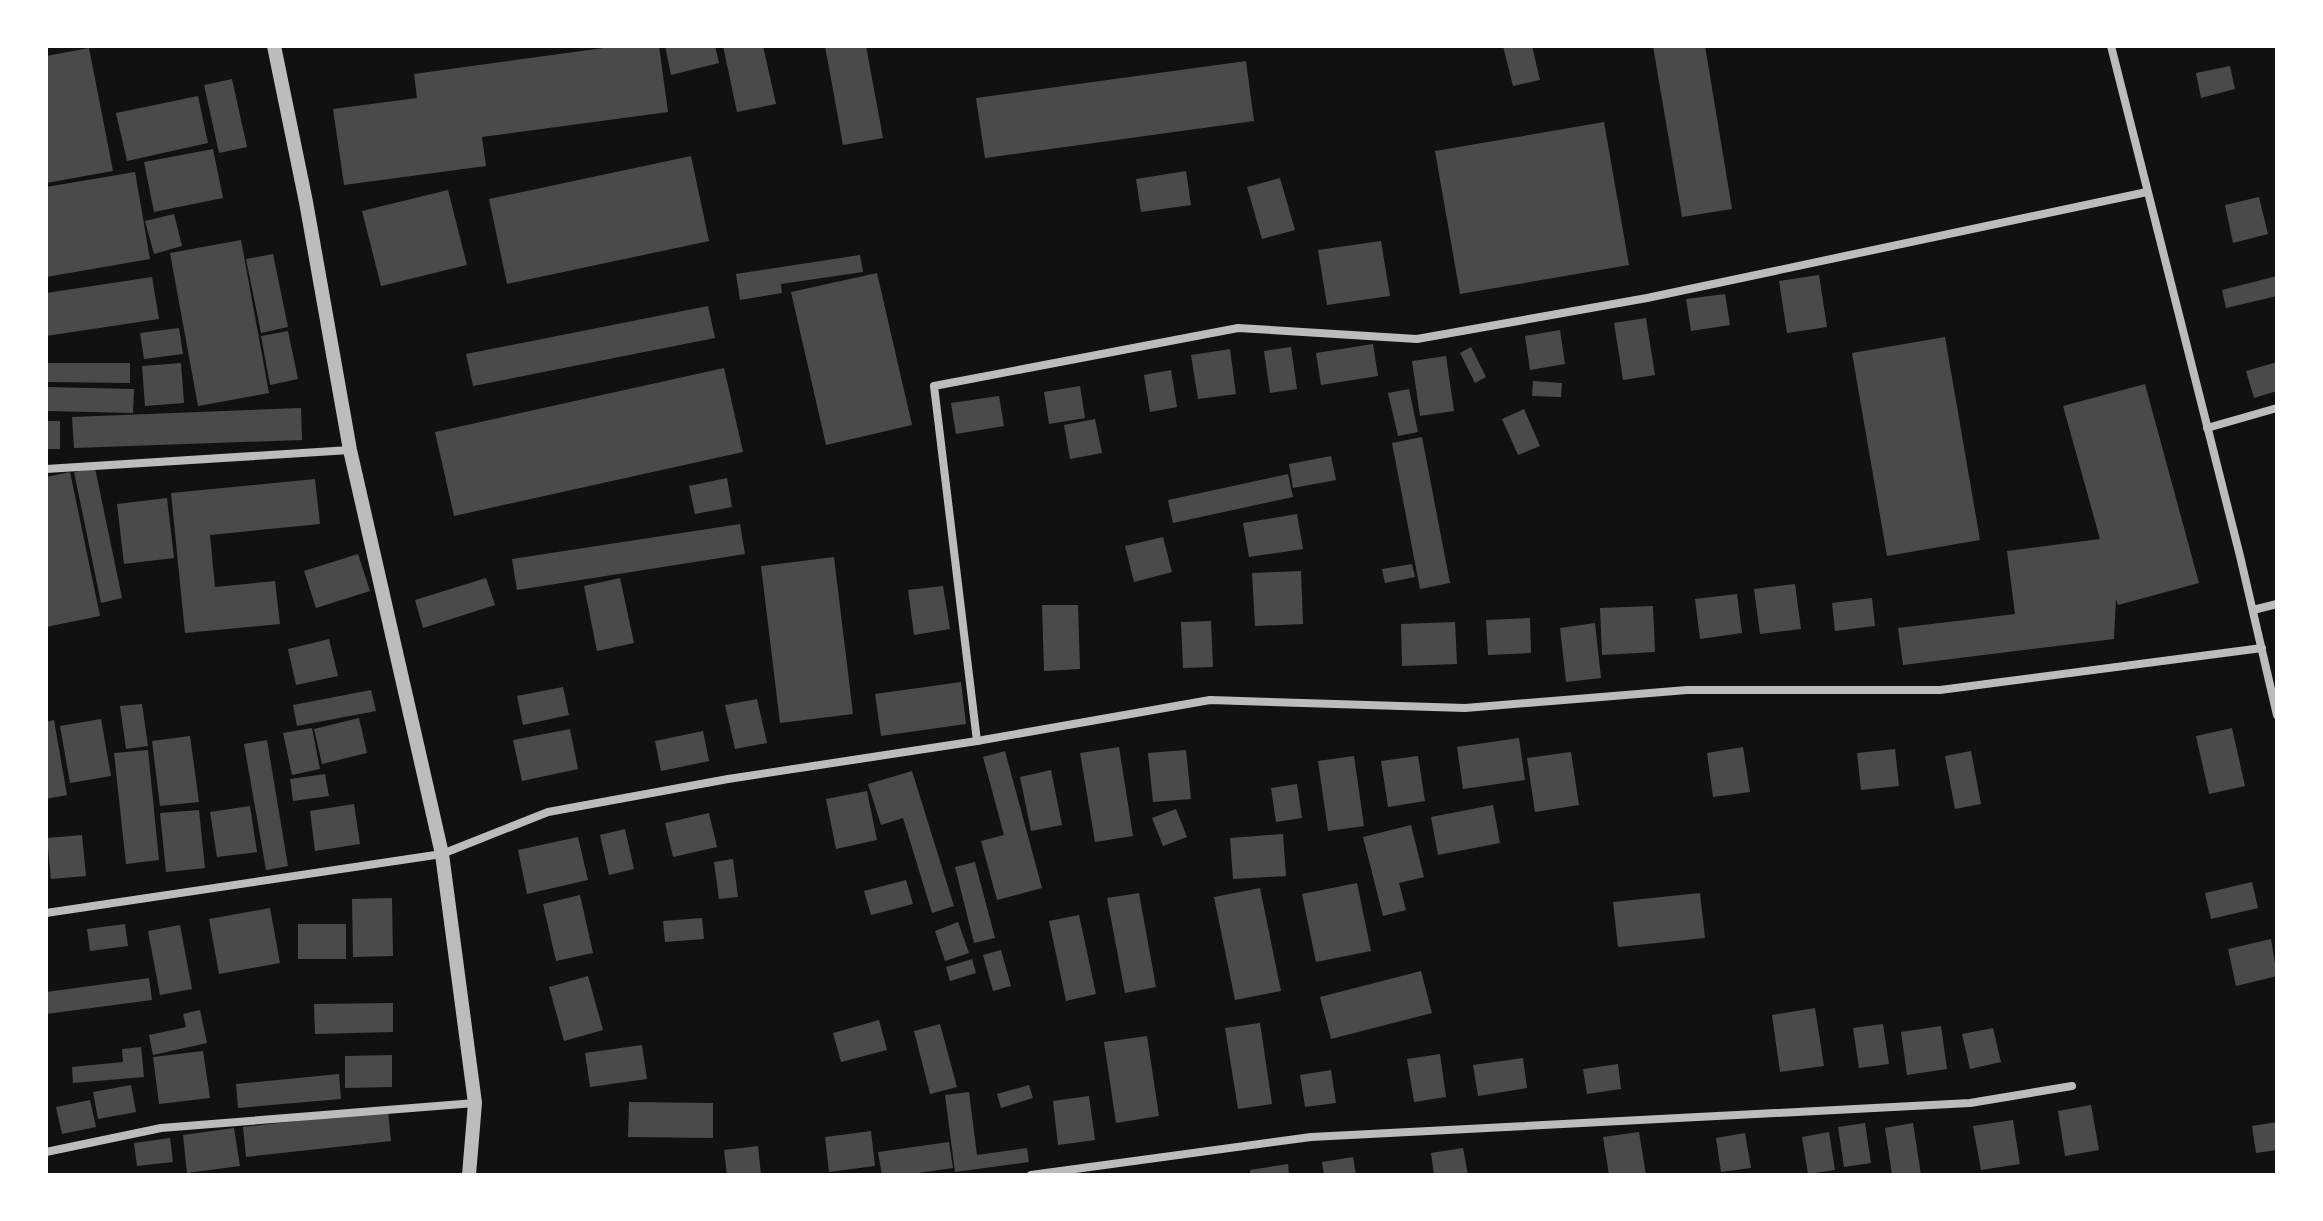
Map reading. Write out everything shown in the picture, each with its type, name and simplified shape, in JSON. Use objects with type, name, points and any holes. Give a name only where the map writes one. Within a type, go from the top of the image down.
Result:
[{"type":"street","points":[[274,46],[306,202],[350,450],[442,854],[475,1103],[469,1175]]},
{"type":"street","points":[[2111,46],[2277,715]]},
{"type":"street","points":[[977,741],[934,386],[1238,328],[1417,339],[1647,298],[2147,192]]},
{"type":"street","points":[[2207,428],[2277,408]]},
{"type":"street","points":[[46,469],[350,450]]},
{"type":"street","points":[[2253,610],[2277,604]]},
{"type":"street","points":[[46,913],[442,854],[548,812],[728,779],[977,741],[1210,700],[1465,708],[1687,690],[1940,690],[2262,648]]},
{"type":"street","points":[[1031,1175],[1311,1137],[1970,1103],[2072,1086]]},
{"type":"street","points":[[46,1152],[161,1128],[475,1103]]},
{"type":"building","points":[[618,46],[659,46],[668,112],[482,137],[486,166],[344,185],[333,109],[417,98],[414,74]]},
{"type":"building","points":[[665,46],[715,46],[719,63],[671,75]]},
{"type":"building","points":[[723,46],[763,46],[776,104],[737,112]]},
{"type":"building","points":[[825,46],[866,46],[883,138],[843,145]]},
{"type":"building","points":[[1503,46],[1532,46],[1540,80],[1513,86]]},
{"type":"building","points":[[1653,46],[1705,46],[1732,209],[1682,217]]},
{"type":"building","points":[[89,48],[113,171],[46,183],[46,56]]},
{"type":"building","points":[[1246,61],[1254,121],[985,158],[976,98]]},
{"type":"building","points":[[2230,66],[2235,89],[2201,98],[2196,73]]},
{"type":"building","points":[[232,79],[247,147],[219,153],[204,85]]},
{"type":"building","points":[[198,96],[208,143],[127,161],[116,113]]},
{"type":"building","points":[[1604,122],[1629,265],[1460,294],[1435,151]]},
{"type":"building","points":[[213,149],[223,198],[154,212],[144,162]]},
{"type":"building","points":[[691,156],[709,241],[507,284],[489,199]]},
{"type":"building","points":[[1186,171],[1191,205],[1141,212],[1136,179]]},
{"type":"building","points":[[135,172],[150,259],[46,277],[46,187]]},
{"type":"building","points":[[1280,178],[1295,230],[1262,239],[1247,187]]},
{"type":"building","points":[[448,190],[467,265],[381,286],[362,211]]},
{"type":"building","points":[[2259,197],[2268,234],[2233,243],[2225,205]]},
{"type":"building","points":[[174,214],[182,246],[154,254],[145,221]]},
{"type":"building","points":[[241,240],[269,393],[198,406],[170,253]]},
{"type":"building","points":[[1381,241],[1390,296],[1327,305],[1318,250]]},
{"type":"building","points":[[273,254],[288,327],[261,333],[246,259]]},
{"type":"building","points":[[860,255],[863,272],[781,284],[782,293],[740,300],[736,274]]},
{"type":"building","points":[[877,273],[912,425],[826,445],[791,292]]},
{"type":"building","points":[[1819,275],[1827,327],[1787,333],[1779,281]]},
{"type":"building","points":[[2277,276],[2277,296],[2226,308],[2222,290]]},
{"type":"building","points":[[152,277],[159,319],[46,336],[46,293]]},
{"type":"building","points":[[1725,294],[1730,325],[1691,331],[1686,299]]},
{"type":"building","points":[[708,306],[715,338],[473,386],[466,354]]},
{"type":"building","points":[[1646,318],[1655,375],[1623,380],[1614,323]]},
{"type":"building","points":[[179,328],[183,354],[144,359],[140,333]]},
{"type":"building","points":[[1560,330],[1565,364],[1530,370],[1525,336]]},
{"type":"building","points":[[288,331],[298,379],[270,385],[261,336]]},
{"type":"building","points":[[1945,337],[1980,540],[1887,556],[1852,353]]},
{"type":"building","points":[[1373,344],[1378,376],[1321,385],[1316,353]]},
{"type":"building","points":[[1291,347],[1297,389],[1270,393],[1264,351]]},
{"type":"building","points":[[1471,347],[1486,377],[1475,383],[1460,353]]},
{"type":"building","points":[[1230,349],[1236,394],[1198,399],[1191,355]]},
{"type":"building","points":[[1446,356],[1454,411],[1420,416],[1412,361]]},
{"type":"building","points":[[2277,362],[2277,391],[2254,398],[2246,371]]},
{"type":"building","points":[[46,363],[130,363],[130,383],[46,382]]},
{"type":"building","points":[[181,363],[184,403],[145,406],[142,366]]},
{"type":"building","points":[[724,368],[743,452],[454,516],[435,432]]},
{"type":"building","points":[[1171,370],[1177,407],[1150,412],[1144,375]]},
{"type":"building","points":[[1533,381],[1562,383],[1561,397],[1532,396]]},
{"type":"building","points":[[2145,384],[2199,583],[2118,605],[2116,599],[2114,639],[1903,665],[1898,628],[2015,614],[2007,551],[2100,539],[2063,406]]},
{"type":"building","points":[[1080,386],[1085,418],[1049,424],[1044,392]]},
{"type":"building","points":[[46,387],[134,389],[133,413],[46,411]]},
{"type":"building","points":[[1409,389],[1418,432],[1398,436],[1388,393]]},
{"type":"building","points":[[999,396],[1004,426],[956,434],[951,403]]},
{"type":"building","points":[[301,408],[302,440],[74,448],[72,417]]},
{"type":"building","points":[[1524,409],[1540,446],[1518,455],[1502,419]]},
{"type":"building","points":[[1095,419],[1102,453],[1070,459],[1064,425]]},
{"type":"building","points":[[46,421],[60,421],[60,449],[46,449]]},
{"type":"building","points":[[1422,437],[1450,583],[1420,589],[1392,443]]},
{"type":"building","points":[[1331,456],[1336,480],[1293,488],[1289,464]]},
{"type":"building","points":[[95,468],[122,598],[101,603],[74,472]]},
{"type":"building","points":[[70,472],[100,616],[46,627],[46,477]]},
{"type":"building","points":[[1288,474],[1293,497],[1173,523],[1168,500]]},
{"type":"building","points":[[727,478],[732,507],[695,514],[689,486]]},
{"type":"building","points":[[315,479],[320,524],[210,535],[215,587],[275,581],[280,624],[185,633],[171,493]]},
{"type":"building","points":[[167,498],[174,558],[124,564],[117,504]]},
{"type":"building","points":[[1297,514],[1303,549],[1249,557],[1243,523]]},
{"type":"building","points":[[740,524],[745,554],[517,590],[512,559]]},
{"type":"building","points":[[1163,537],[1172,572],[1134,582],[1125,546]]},
{"type":"building","points":[[358,554],[370,591],[316,608],[304,571]]},
{"type":"building","points":[[834,557],[853,714],[780,723],[761,566]]},
{"type":"building","points":[[1412,564],[1415,577],[1385,583],[1382,569]]},
{"type":"building","points":[[1301,571],[1303,624],[1255,626],[1252,573]]},
{"type":"building","points":[[486,578],[495,605],[423,628],[415,600]]},
{"type":"building","points":[[620,578],[634,643],[597,651],[584,586]]},
{"type":"building","points":[[1795,584],[1801,629],[1760,634],[1754,589]]},
{"type":"building","points":[[943,586],[950,629],[914,635],[908,590]]},
{"type":"building","points":[[1737,594],[1742,633],[1700,639],[1695,599]]},
{"type":"building","points":[[1872,598],[1875,626],[1835,631],[1832,603]]},
{"type":"building","points":[[1042,605],[1078,605],[1080,669],[1044,671]]},
{"type":"building","points":[[1653,606],[1655,652],[1602,655],[1600,608]]},
{"type":"building","points":[[1530,618],[1531,653],[1488,655],[1486,620]]},
{"type":"building","points":[[1211,621],[1213,667],[1183,668],[1181,622]]},
{"type":"building","points":[[1455,622],[1457,664],[1402,666],[1401,624]]},
{"type":"building","points":[[1595,623],[1601,678],[1566,682],[1560,628]]},
{"type":"building","points":[[329,639],[338,676],[296,685],[288,649]]},
{"type":"building","points":[[961,682],[966,724],[881,736],[875,694]]},
{"type":"building","points":[[563,687],[569,715],[523,725],[517,696]]},
{"type":"building","points":[[371,690],[376,711],[297,726],[293,705]]},
{"type":"building","points":[[757,699],[767,743],[735,749],[725,705]]},
{"type":"building","points":[[142,704],[148,746],[126,749],[120,706]]},
{"type":"building","points":[[359,718],[367,753],[322,764],[314,729]]},
{"type":"building","points":[[101,719],[111,776],[70,783],[60,726]]},
{"type":"building","points":[[54,720],[67,795],[46,799],[46,722]]},
{"type":"building","points":[[312,728],[320,769],[292,775],[283,733]]},
{"type":"building","points":[[2232,728],[2245,786],[2209,794],[2196,736]]},
{"type":"building","points":[[570,729],[578,769],[522,781],[513,740]]},
{"type":"building","points":[[703,731],[709,761],[661,771],[655,741]]},
{"type":"building","points":[[190,736],[199,802],[160,806],[152,741]]},
{"type":"building","points":[[1519,738],[1525,780],[1463,789],[1457,747]]},
{"type":"building","points":[[267,740],[288,866],[266,870],[244,744]]},
{"type":"building","points":[[1119,747],[1133,836],[1095,842],[1080,753]]},
{"type":"building","points":[[1743,747],[1750,792],[1713,797],[1707,753]]},
{"type":"building","points":[[1895,749],[1899,786],[1861,790],[1857,753]]},
{"type":"building","points":[[148,750],[159,860],[126,864],[114,753]]},
{"type":"building","points":[[1186,750],[1191,799],[1153,802],[1148,753]]},
{"type":"building","points":[[1005,751],[1042,888],[997,900],[981,841],[1004,835],[983,757]]},
{"type":"building","points":[[1971,751],[1981,804],[1955,809],[1945,756]]},
{"type":"building","points":[[1571,752],[1579,805],[1535,812],[1527,758]]},
{"type":"building","points":[[1354,756],[1364,826],[1328,831],[1318,761]]},
{"type":"building","points":[[1418,756],[1425,801],[1388,807],[1381,761]]},
{"type":"building","points":[[1051,770],[1062,825],[1031,831],[1020,777]]},
{"type":"building","points":[[912,771],[954,906],[932,913],[903,818],[881,825],[868,784]]},
{"type":"building","points":[[325,774],[329,796],[293,801],[290,779]]},
{"type":"building","points":[[1297,784],[1302,818],[1276,822],[1271,788]]},
{"type":"building","points":[[867,791],[877,840],[836,849],[826,799]]},
{"type":"building","points":[[354,804],[360,844],[315,851],[310,811]]},
{"type":"building","points":[[1493,805],[1500,843],[1438,855],[1431,817]]},
{"type":"building","points":[[250,806],[257,852],[217,857],[210,812]]},
{"type":"building","points":[[1176,809],[1187,837],[1163,846],[1152,818]]},
{"type":"building","points":[[199,810],[205,868],[166,872],[160,813]]},
{"type":"building","points":[[709,813],[717,847],[673,857],[665,823]]},
{"type":"building","points":[[1411,825],[1424,877],[1399,883],[1406,910],[1383,916],[1363,837]]},
{"type":"building","points":[[625,829],[634,869],[609,875],[600,835]]},
{"type":"building","points":[[1283,834],[1286,876],[1233,879],[1230,838]]},
{"type":"building","points":[[82,835],[86,876],[51,879],[47,838]]},
{"type":"building","points":[[578,837],[588,880],[527,894],[518,850]]},
{"type":"building","points":[[733,859],[738,897],[719,899],[714,862]]},
{"type":"building","points":[[975,862],[995,938],[974,943],[955,867]]},
{"type":"building","points":[[906,880],[913,904],[871,915],[864,891]]},
{"type":"building","points":[[2252,882],[2258,908],[2211,919],[2205,893]]},
{"type":"building","points":[[1357,883],[1371,951],[1316,962],[1302,894]]},
{"type":"building","points":[[1260,888],[1281,991],[1235,1000],[1214,897]]},
{"type":"building","points":[[1139,893],[1156,987],[1125,993],[1107,898]]},
{"type":"building","points":[[1700,893],[1705,938],[1618,947],[1613,902]]},
{"type":"building","points":[[580,895],[593,953],[556,961],[543,904]]},
{"type":"building","points":[[392,898],[393,956],[353,957],[352,899]]},
{"type":"building","points":[[270,908],[280,963],[219,974],[209,919]]},
{"type":"building","points":[[1079,915],[1096,994],[1066,1001],[1049,921]]},
{"type":"building","points":[[702,918],[704,939],[665,942],[663,921]]},
{"type":"building","points":[[958,922],[969,953],[945,961],[935,931]]},
{"type":"building","points":[[125,924],[128,946],[90,951],[87,929]]},
{"type":"building","points":[[298,924],[346,924],[346,959],[298,959]]},
{"type":"building","points":[[180,925],[192,989],[160,995],[148,931]]},
{"type":"building","points":[[2271,939],[2277,976],[2236,986],[2228,949]]},
{"type":"building","points":[[1001,950],[1011,986],[993,991],[983,955]]},
{"type":"building","points":[[972,959],[976,973],[950,981],[946,967]]},
{"type":"building","points":[[1421,971],[1432,1013],[1331,1039],[1320,997]]},
{"type":"building","points":[[588,976],[603,1030],[564,1041],[549,987]]},
{"type":"building","points":[[149,978],[152,1000],[46,1014],[46,992]]},
{"type":"building","points":[[393,1003],[393,1032],[315,1034],[314,1004]]},
{"type":"building","points":[[1815,1008],[1824,1066],[1780,1072],[1772,1015]]},
{"type":"building","points":[[200,1010],[207,1043],[153,1055],[149,1035],[186,1027],[183,1014]]},
{"type":"building","points":[[879,1020],[887,1050],[841,1062],[833,1033]]},
{"type":"building","points":[[1260,1023],[1272,1104],[1238,1109],[1225,1028]]},
{"type":"building","points":[[940,1024],[957,1087],[930,1094],[914,1031]]},
{"type":"building","points":[[1883,1024],[1889,1064],[1859,1068],[1853,1028]]},
{"type":"building","points":[[1941,1026],[1947,1069],[1907,1075],[1901,1032]]},
{"type":"building","points":[[1993,1028],[2001,1062],[1970,1069],[1962,1034]]},
{"type":"building","points":[[1147,1036],[1159,1116],[1116,1123],[1104,1042]]},
{"type":"building","points":[[642,1045],[647,1079],[590,1087],[585,1053]]},
{"type":"building","points":[[141,1047],[144,1077],[73,1083],[72,1067],[123,1062],[122,1049]]},
{"type":"building","points":[[203,1051],[210,1098],[159,1104],[153,1057]]},
{"type":"building","points":[[1440,1054],[1446,1097],[1414,1102],[1407,1059]]},
{"type":"building","points":[[392,1055],[392,1087],[345,1088],[345,1056]]},
{"type":"building","points":[[1523,1058],[1527,1088],[1478,1096],[1473,1065]]},
{"type":"building","points":[[1618,1064],[1621,1089],[1587,1094],[1583,1069]]},
{"type":"building","points":[[1331,1070],[1336,1103],[1305,1107],[1300,1075]]},
{"type":"building","points":[[339,1074],[341,1099],[238,1108],[236,1084]]},
{"type":"building","points":[[131,1085],[136,1112],[98,1119],[93,1092]]},
{"type":"building","points":[[1029,1085],[1033,1098],[1001,1108],[997,1094]]},
{"type":"building","points":[[969,1092],[977,1155],[1027,1148],[1029,1162],[955,1172],[945,1095]]},
{"type":"building","points":[[1089,1096],[1095,1140],[1058,1145],[1053,1101]]},
{"type":"building","points":[[90,1100],[96,1127],[62,1134],[56,1107]]},
{"type":"building","points":[[629,1102],[713,1103],[713,1138],[628,1137]]},
{"type":"building","points":[[2091,1105],[2099,1150],[2065,1156],[2058,1111]]},
{"type":"building","points":[[388,1111],[391,1141],[246,1157],[243,1127]]},
{"type":"building","points":[[2013,1120],[2020,1164],[1981,1170],[1973,1126]]},
{"type":"building","points":[[2277,1122],[2277,1150],[2256,1153],[2252,1126]]},
{"type":"building","points":[[1865,1123],[1871,1163],[1844,1167],[1838,1127]]},
{"type":"building","points":[[1913,1123],[1921,1175],[1892,1175],[1885,1128]]},
{"type":"building","points":[[234,1128],[240,1166],[187,1173],[183,1135]]},
{"type":"building","points":[[871,1131],[875,1166],[829,1172],[825,1137]]},
{"type":"building","points":[[1639,1132],[1646,1175],[1609,1175],[1603,1137]]},
{"type":"building","points":[[1829,1132],[1835,1170],[1808,1174],[1802,1137]]},
{"type":"building","points":[[1745,1133],[1751,1168],[1721,1172],[1716,1138]]},
{"type":"building","points":[[170,1138],[173,1162],[137,1166],[134,1143]]},
{"type":"building","points":[[949,1142],[953,1168],[882,1175],[878,1152]]},
{"type":"building","points":[[758,1146],[761,1175],[727,1175],[724,1150]]},
{"type":"building","points":[[1463,1148],[1468,1175],[1434,1175],[1431,1153]]},
{"type":"building","points":[[1353,1157],[1356,1175],[1324,1175],[1322,1162]]},
{"type":"building","points":[[1288,1164],[1289,1175],[1251,1175],[1250,1170]]}]
